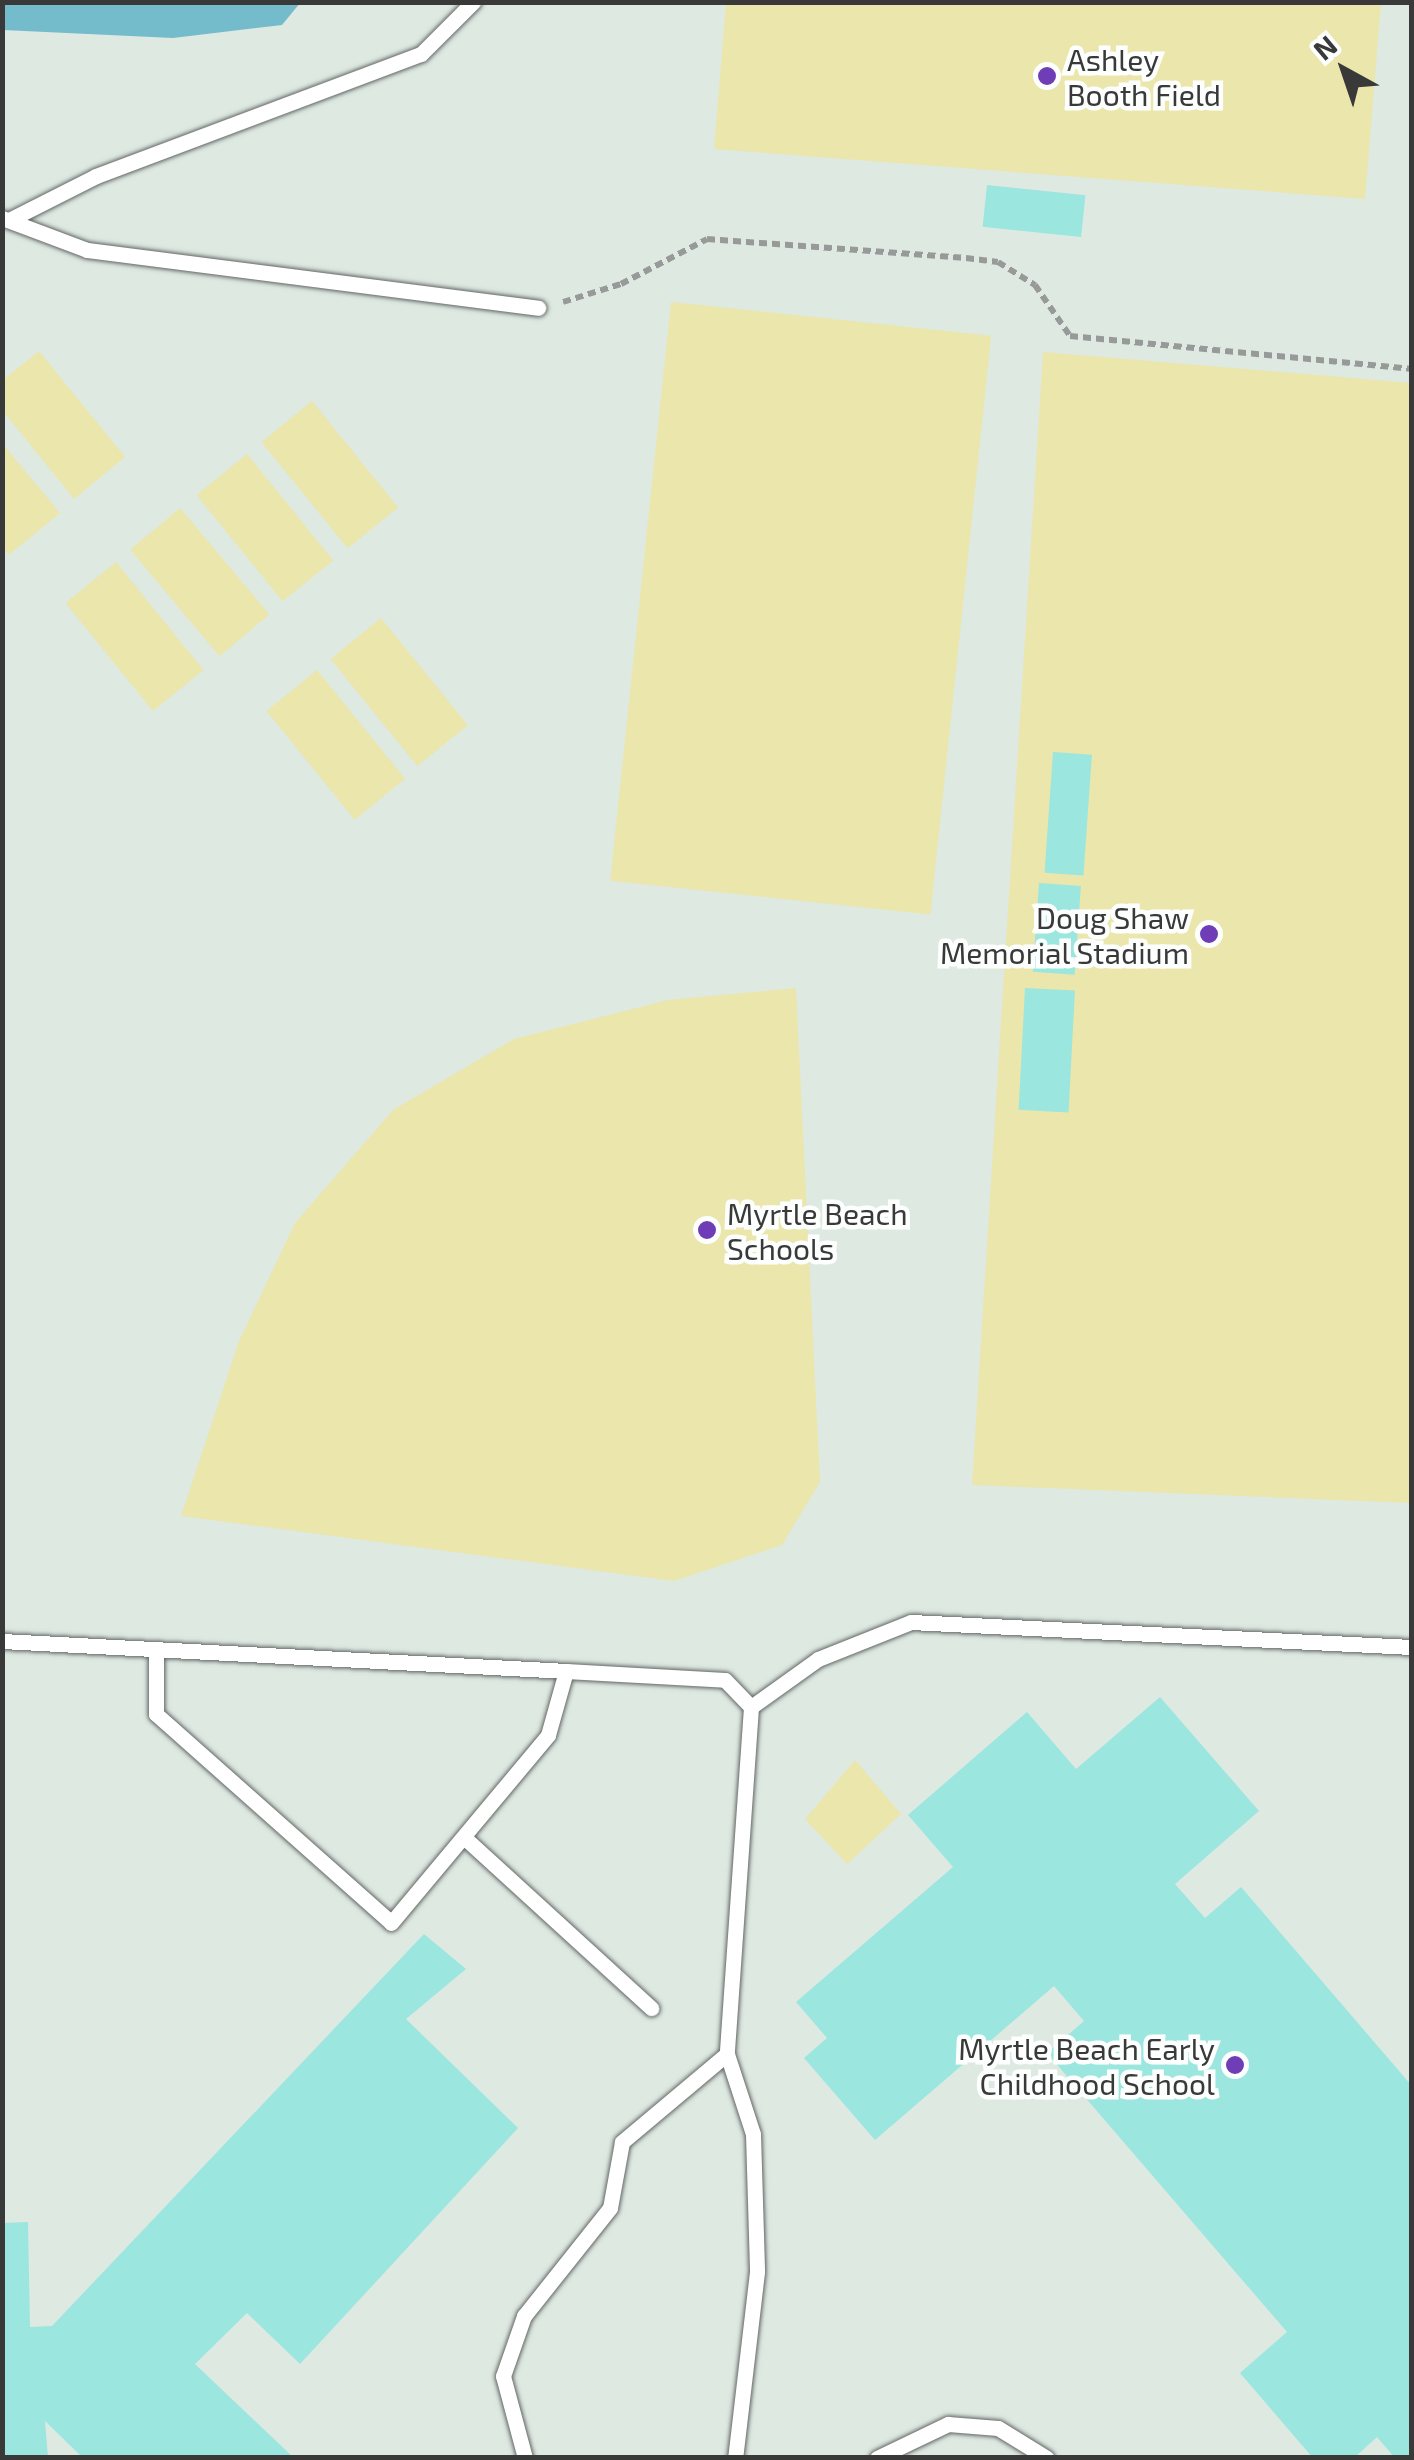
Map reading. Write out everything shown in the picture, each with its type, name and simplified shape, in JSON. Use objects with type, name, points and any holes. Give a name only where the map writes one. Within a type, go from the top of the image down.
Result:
[{"type":"lane","points":[[5,220],[420,54],[473,2]]},
{"type":"lane","points":[[5,220],[86,250],[538,308]]},
{"type":"lane","points":[[750,1707],[818,1659],[910,1622],[1412,1646]]},
{"type":"lane","points":[[2,1642],[725,1680],[750,1707],[727,2054],[754,2134],[756,2252],[734,2458]]},
{"type":"lane","points":[[156,1650],[156,1714],[390,1923],[466,1839],[548,1736],[566,1671]]},
{"type":"lane","points":[[466,1839],[651,2008]]},
{"type":"lane","points":[[525,2458],[503,2376],[524,2316],[610,2208],[622,2142],[727,2054]]},
{"type":"lane","points":[[877,2458],[948,2424],[998,2428],[1047,2458]]},
{"type":"path","points":[[538,308],[621,284],[707,239],[998,262],[1035,285],[1070,336],[1412,369]]},
{"type":"shaded area","name":"Myrtle Beach Schools","points":[[3,3],[1411,3],[1411,2457],[3,2457]]},
{"type":"shaded area","name":"Ashley Booth Field","points":[[726,3],[1381,3],[1365,199],[714,149]]},
{"type":"shaded area","points":[[671,302],[991,336],[930,914],[610,881]]},
{"type":"shaded area","points":[[39,351],[125,457],[74,499],[3,411],[3,380]]},
{"type":"shaded area","name":"Doug Shaw Memorial Stadium","points":[[1043,352],[1411,383],[1411,1503],[972,1485]]},
{"type":"shaded area","points":[[312,401],[398,507],[348,548],[261,442]]},
{"type":"shaded area","points":[[2,443],[60,513],[9,555],[3,547]]},
{"type":"shaded area","points":[[247,454],[333,560],[283,601],[196,495]]},
{"type":"shaded area","points":[[180,508],[269,614],[220,656],[130,550]]},
{"type":"shaded area","points":[[116,562],[203,670],[153,711],[65,603]]},
{"type":"shaded area","points":[[381,618],[468,725],[417,766],[330,659]]},
{"type":"shaded area","points":[[317,670],[405,779],[355,820],[266,711]]},
{"type":"shaded area","points":[[796,988],[820,1482],[782,1545],[674,1581],[181,1516],[239,1341],[295,1223],[393,1110],[514,1039],[668,1000]]},
{"type":"shaded area","points":[[855,1760],[901,1814],[847,1864],[805,1819]]},
{"type":"water","points":[[3,2],[300,3],[282,25],[173,38],[3,30]]},
{"type":"building","points":[[987,185],[1085,195],[1081,237],[983,227]]},
{"type":"building","points":[[1053,752],[1092,755],[1083,875],[1045,873]]},
{"type":"building","points":[[1039,883],[1081,886],[1075,975],[1033,972]]},
{"type":"building","points":[[1025,988],[1075,991],[1069,1112],[1019,1110]]},
{"type":"building","points":[[1160,1697],[1259,1811],[1175,1884],[1205,1918],[1241,1887],[1412,2086],[1412,2458],[1395,2458],[1377,2437],[1354,2458],[1313,2458],[1240,2373],[1287,2332],[1047,2053],[1084,2021],[1054,1986],[875,2140],[804,2058],[827,2038],[796,2002],[953,1867],[908,1815],[1027,1712],[1076,1769]]},
{"type":"building","points":[[424,1934],[466,1969],[406,2019],[518,2128],[300,2364],[247,2313],[195,2364],[294,2458],[83,2458],[45,2421],[48,2458],[2,2458],[2,2223],[28,2222],[30,2327],[52,2326]]},
{"type":"place","name":"Ashley Booth Field","points":[[1047,76]]},
{"type":"place","name":"Doug Shaw Memorial Stadium","points":[[1209,934]]},
{"type":"place","name":"Myrtle Beach Schools","points":[[707,1230]]},
{"type":"place","name":"Myrtle Beach Early Childhood School","points":[[1235,2065]]}]
